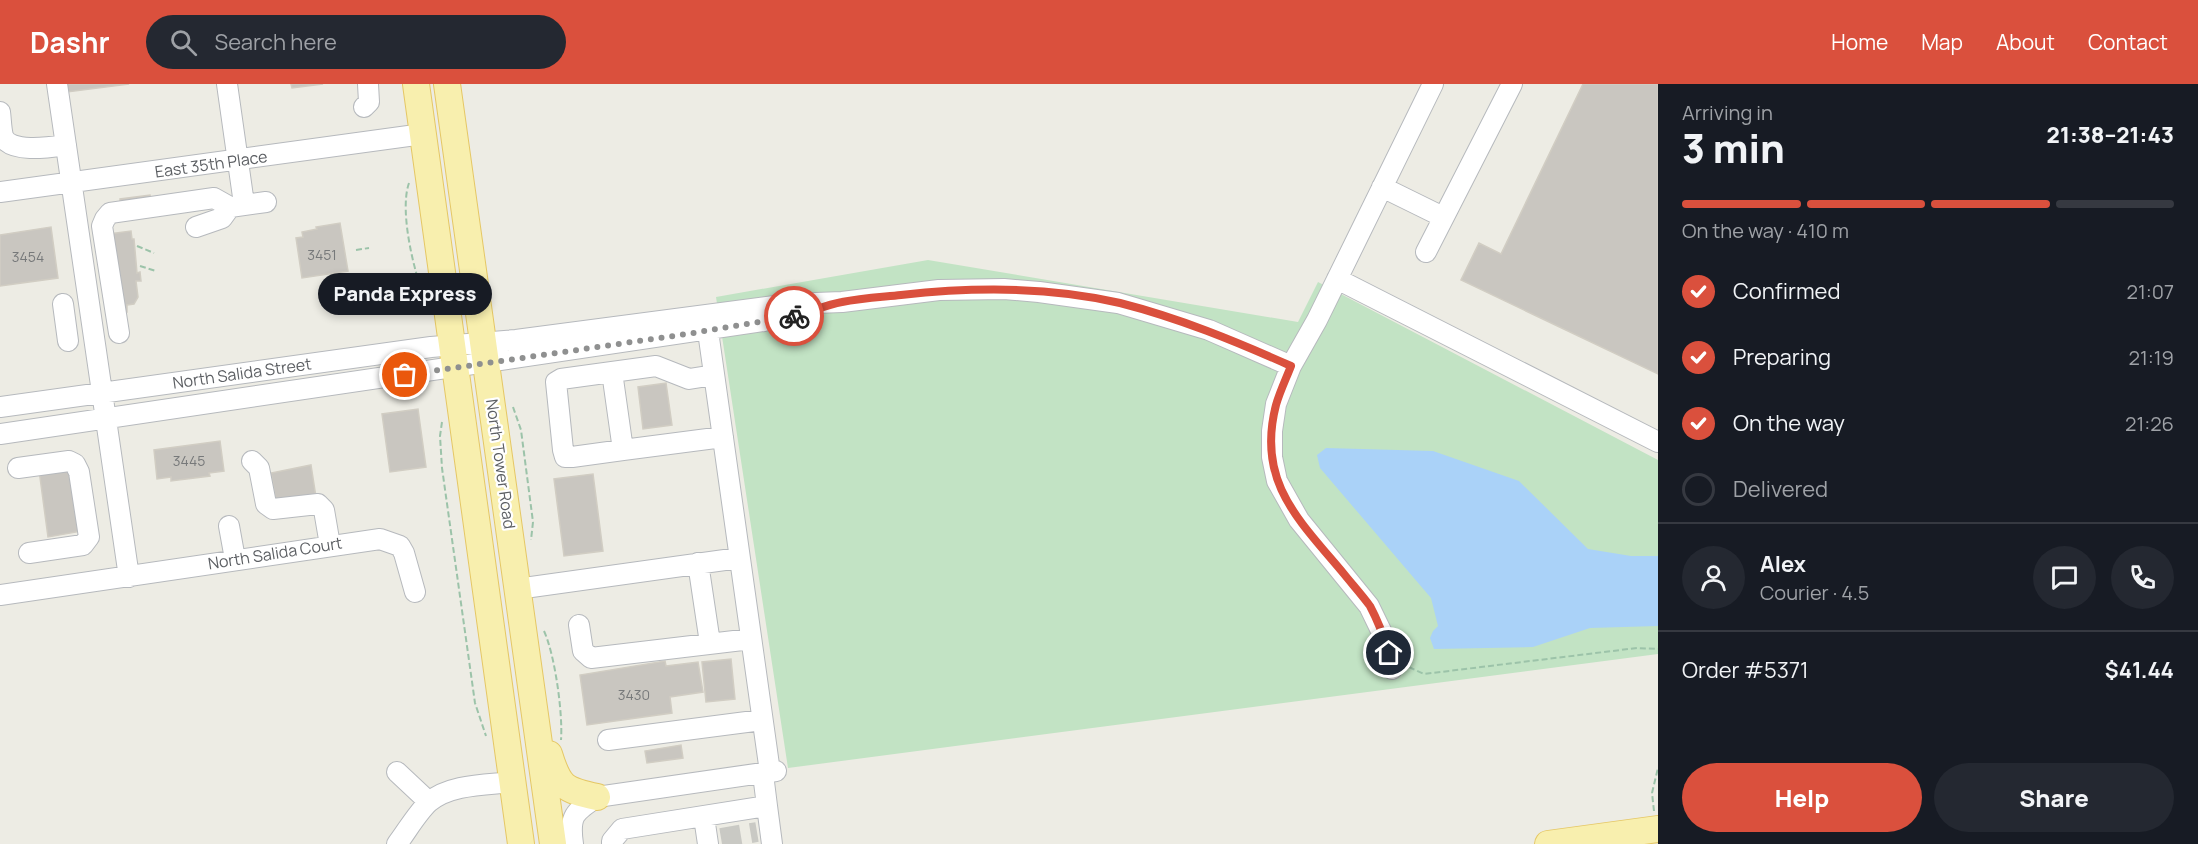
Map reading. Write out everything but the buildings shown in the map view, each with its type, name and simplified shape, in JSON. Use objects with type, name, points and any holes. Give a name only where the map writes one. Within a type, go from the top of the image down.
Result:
[{"type":"main road","name":"North Tower Road","points":[[416,84],[521,844]]},
{"type":"main road","name":"North Tower Road","points":[[447,84],[553,844]]},
{"type":"main road","points":[[534,702],[554,772],[560,783],[570,791],[597,797]]},
{"type":"main road","points":[[1548,844],[1656,821]]},
{"type":"street","points":[[57,84],[129,576]]},
{"type":"street","points":[[196,227],[222,218],[229,203],[237,160],[227,84]]},
{"type":"street","points":[[364,107],[369,102],[368,84]]},
{"type":"street","points":[[1392,669],[1385,639],[1369,606],[1299,520],[1277,482],[1272,457],[1272,431],[1276,404],[1291,366],[1305,343],[1433,84]]},
{"type":"street","points":[[1426,252],[1512,84]]},
{"type":"street","points":[[0,112],[3,138],[10,144],[39,148],[66,145]]},
{"type":"street","name":"East 35th Place","points":[[0,192],[423,134]]},
{"type":"street","points":[[1382,188],[1443,217]]},
{"type":"street","points":[[119,333],[102,226],[110,213],[266,202]]},
{"type":"street","points":[[1337,279],[1658,442]]},
{"type":"street","points":[[453,356],[485,353],[516,340],[707,323],[790,304],[842,302],[939,290],[975,289],[1039,291],[1118,303],[1209,330],[1291,366]]},
{"type":"street","points":[[63,304],[68,341]]},
{"type":"street","points":[[707,323],[770,772],[767,835]]},
{"type":"street","name":"North Salida Street","points":[[0,407],[103,392],[453,356]]},
{"type":"street","name":"North Salida Street","points":[[0,434],[106,420],[453,356]]},
{"type":"street","points":[[714,375],[689,379],[656,366],[561,379],[555,382],[563,450],[565,457],[572,457],[723,437]]},
{"type":"street","points":[[612,372],[623,450]]},
{"type":"street","points":[[18,468],[69,461],[75,464],[79,472],[90,537],[83,545],[29,553]]},
{"type":"street","points":[[256,466],[266,504],[273,509],[318,504],[324,510],[330,545]]},
{"type":"street","points":[[229,526],[235,559]]},
{"type":"street","name":"North Salida Court","points":[[0,595],[155,570],[380,539],[400,546],[415,592]]},
{"type":"street","points":[[518,589],[739,558]]},
{"type":"street","points":[[698,563],[710,643]]},
{"type":"street","points":[[579,625],[583,651],[591,658],[751,639]]},
{"type":"street","points":[[608,740],[762,720]]},
{"type":"street","points":[[397,772],[429,802]]},
{"type":"street","points":[[573,844],[570,828],[572,818],[577,810],[597,797],[770,772]]},
{"type":"street","points":[[397,844],[429,802],[453,790],[512,782]]},
{"type":"street","points":[[612,844],[622,829],[767,806]]},
{"type":"street","points":[[704,817],[712,841]]},
{"type":"path","points":[[411,177],[405,200],[412,262],[428,308]]},
{"type":"path","points":[[137,246],[154,253]]},
{"type":"path","points":[[356,250],[369,248]]},
{"type":"path","points":[[140,266],[156,271]]},
{"type":"path","points":[[335,285],[336,298]]},
{"type":"path","points":[[512,405],[521,430],[533,522],[530,545]]},
{"type":"path","points":[[442,416],[440,436],[444,480],[475,703],[488,743]]},
{"type":"path","points":[[543,628],[551,647],[561,741]]},
{"type":"path","points":[[1392,669],[1406,665],[1424,674],[1638,648],[1658,649]]},
{"type":"path","points":[[1656,821],[1652,793],[1658,768]]},
{"type":"green space","points":[[928,260],[1298,322],[1318,282],[1658,460],[1658,654],[788,768],[716,297]]},
{"type":"water","points":[[1326,448],[1433,451],[1519,481],[1588,549],[1631,556],[1658,556],[1658,626],[1590,628],[1533,647],[1434,649],[1430,638],[1438,626],[1431,598],[1320,468],[1317,455]]},
{"type":"tunnel","points":[[721,838],[757,832]]},
{"type":"way so far","points":[[405,375],[794,316]]},
{"type":"place","name":"Panda Express","points":[[405,375]]},
{"type":"route","points":[[794,316],[842,302],[939,290],[1039,291],[1080,296],[1150,311],[1209,330],[1291,366],[1276,404],[1272,431],[1272,457],[1277,482],[1290,508],[1369,606],[1380,627],[1389,653]]}]
